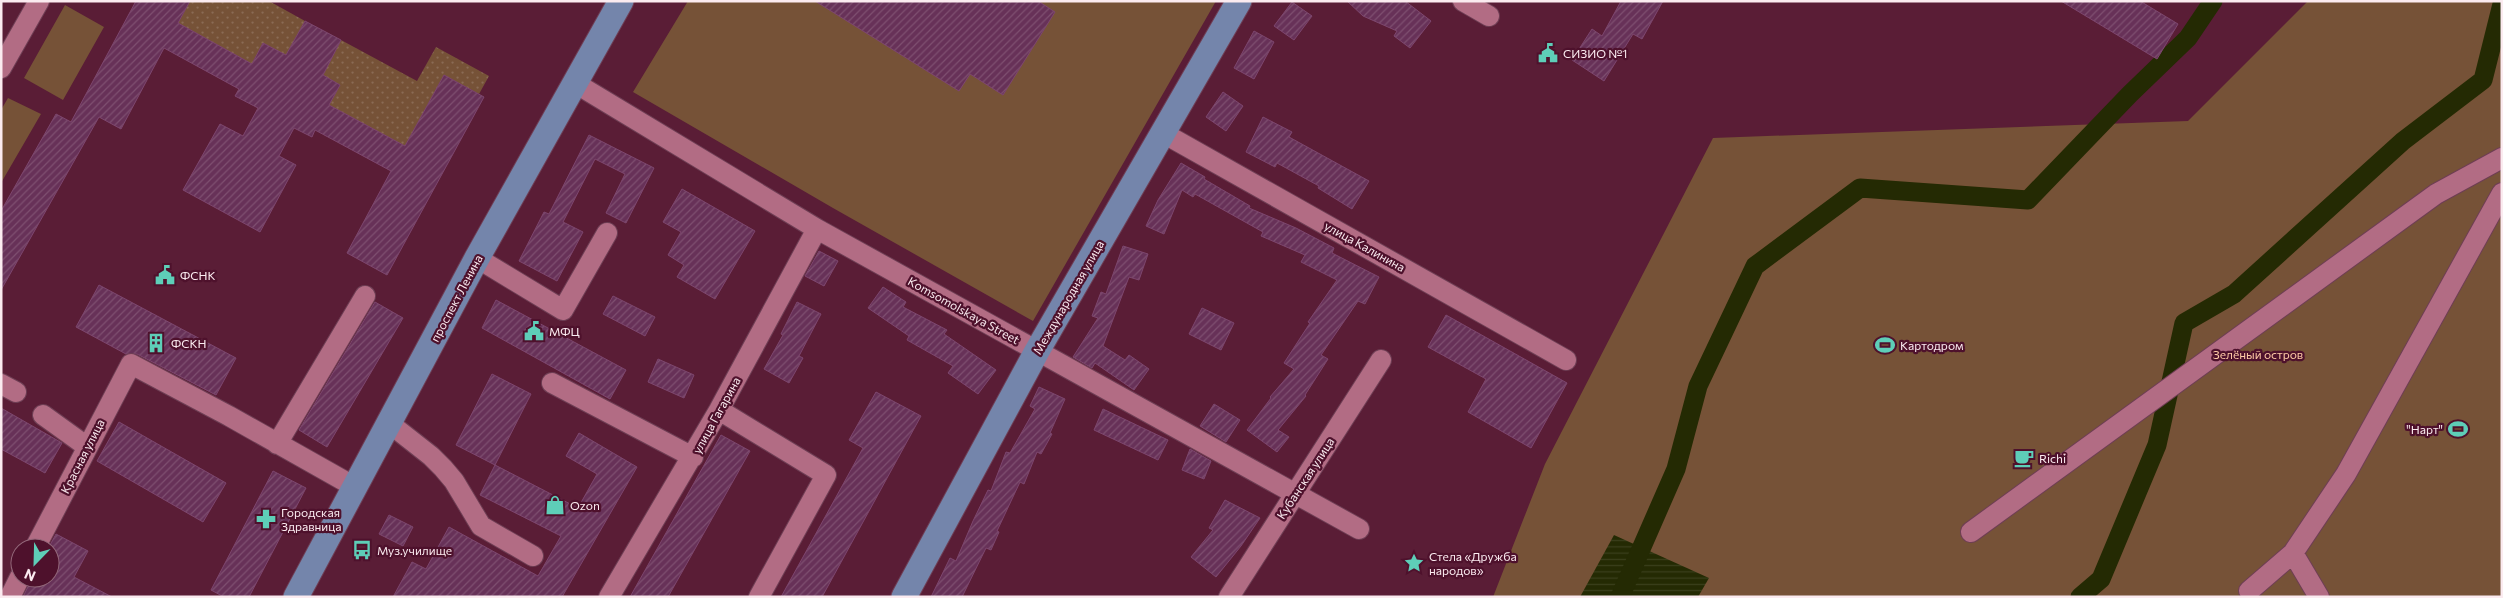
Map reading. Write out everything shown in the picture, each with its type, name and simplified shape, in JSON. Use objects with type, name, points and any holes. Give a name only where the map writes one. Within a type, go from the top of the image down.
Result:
[{"type":"main road","name":"проспект Ленина","points":[[296,597],[477,258],[621,1]]},
{"type":"main road","name":"Международная улица","points":[[904,597],[1037,351],[1239,1]]},
{"type":"street","points":[[1,68],[38,1]]},
{"type":"street","points":[[1463,1],[1490,16]]},
{"type":"street","name":"Komsomolskaya Street","points":[[575,83],[817,229],[1359,529]]},
{"type":"street","name":"улица Калинина","points":[[1163,133],[1566,360]]},
{"type":"street","points":[[1971,532],[2436,194],[2502,158]]},
{"type":"street","points":[[2249,591],[2293,553],[2346,474],[2502,193]]},
{"type":"street","name":"улица Гагарина","points":[[609,597],[693,457],[817,229]]},
{"type":"street","points":[[477,258],[563,310],[607,233]]},
{"type":"street","points":[[355,487],[277,444],[365,296]]},
{"type":"street","name":"Кубанская улица","points":[[1229,597],[1381,360]]},
{"type":"street","name":"Красная улица","points":[[40,538],[86,446],[131,364],[230,416],[277,444]]},
{"type":"street","points":[[552,382],[693,457]]},
{"type":"street","points":[[719,410],[826,475],[759,597]]},
{"type":"street","points":[[43,415],[86,446]]},
{"type":"street","points":[[389,423],[431,456],[443,468],[454,481],[481,526],[533,556]]},
{"type":"street","points":[[2293,553],[2319,597]]},
{"type":"green space","points":[[190,1],[269,1],[305,21],[286,55],[263,43],[252,64],[178,23]]},
{"type":"green space","points":[[688,1],[1216,1],[1033,321],[633,92]]},
{"type":"green space","name":"Зелёный остров","points":[[2308,1],[2502,1],[2502,597],[1493,597],[1545,464],[1713,138],[2188,121]]},
{"type":"green space","points":[[65,5],[104,27],[63,100],[24,78]]},
{"type":"green space","points":[[341,40],[417,81],[436,47],[489,76],[479,94],[444,75],[405,146],[329,105],[340,85],[323,75]]},
{"type":"green space","points":[[8,98],[41,114],[1,183],[1,110]]},
{"type":"shaded area","points":[[1614,535],[1709,578],[1698,597],[1580,597]]},
{"type":"building","points":[[136,1],[190,1],[178,23],[252,64],[263,43],[286,55],[305,21],[341,40],[323,75],[340,85],[329,105],[405,146],[444,75],[484,97],[387,275],[347,253],[391,171],[315,130],[312,137],[294,128],[279,156],[296,165],[260,232],[183,190],[220,124],[243,136],[258,108],[235,96],[239,89],[164,48],[121,129],[99,117],[1,290],[1,211],[56,114],[71,122]]},
{"type":"building","points":[[815,1],[1038,1],[1055,12],[1003,95],[970,74],[959,91]]},
{"type":"building","points":[[1347,1],[1405,1],[1431,21],[1410,48],[1394,36],[1397,31],[1363,16]]},
{"type":"building","points":[[1621,1],[1663,1],[1642,39],[1633,34],[1604,81],[1572,60],[1592,29],[1602,36]]},
{"type":"building","points":[[2061,1],[2140,1],[2178,24],[2157,59]]},
{"type":"building","points":[[1292,2],[1312,16],[1294,40],[1274,26]]},
{"type":"building","points":[[1254,31],[1274,42],[1254,79],[1234,68]]},
{"type":"building","points":[[1223,92],[1243,106],[1226,131],[1206,117]]},
{"type":"building","points":[[1263,117],[1292,132],[1289,137],[1369,181],[1352,209],[1318,188],[1319,186],[1277,163],[1275,167],[1246,152]]},
{"type":"building","points":[[589,135],[654,168],[626,223],[606,213],[625,174],[595,159],[563,222],[583,232],[557,281],[519,261],[544,212],[549,214]]},
{"type":"building","points":[[1181,163],[1250,206],[1249,208],[1296,228],[1334,248],[1332,253],[1379,277],[1365,304],[1358,301],[1321,355],[1328,359],[1306,396],[1278,430],[1289,437],[1277,452],[1247,430],[1270,397],[1294,369],[1284,363],[1310,323],[1308,322],[1337,280],[1301,262],[1305,255],[1261,236],[1263,232],[1195,194],[1193,197],[1182,190],[1164,234],[1146,226],[1158,200]]},
{"type":"building","points":[[682,189],[755,231],[715,299],[677,277],[684,265],[668,255],[681,232],[663,222]]},
{"type":"building","points":[[1123,246],[1148,254],[1139,280],[1129,277],[1103,346],[1125,360],[1129,355],[1149,369],[1134,390],[1095,363],[1092,368],[1073,357],[1098,318],[1092,316],[1101,292],[1106,294]]},
{"type":"building","points":[[819,251],[838,261],[824,286],[805,276]]},
{"type":"building","name":"ФСКН","points":[[99,285],[236,358],[216,395],[137,354],[126,354],[76,327]]},
{"type":"building","points":[[883,287],[906,302],[903,307],[947,330],[944,334],[996,370],[978,394],[948,373],[953,366],[907,340],[909,336],[868,308]]},
{"type":"building","points":[[613,296],[655,317],[645,336],[603,314]]},
{"type":"building","points":[[496,300],[626,370],[610,399],[482,328]]},
{"type":"building","points":[[375,302],[403,318],[327,447],[299,430]]},
{"type":"building","points":[[797,302],[821,314],[799,356],[803,358],[789,383],[764,369],[783,335],[781,334]]},
{"type":"building","points":[[1202,308],[1234,323],[1221,350],[1189,334]]},
{"type":"building","points":[[1446,315],[1567,383],[1531,448],[1468,412],[1486,379],[1428,347]]},
{"type":"building","points":[[658,359],[694,375],[684,398],[648,382]]},
{"type":"building","points":[[492,374],[531,394],[495,465],[456,445]]},
{"type":"building","points":[[1039,387],[1065,399],[1050,433],[1052,434],[1041,454],[1037,452],[1024,484],[1020,482],[997,531],[999,532],[991,550],[986,548],[962,597],[931,597],[950,558],[956,561],[988,490],[991,491],[1006,452],[1010,453],[1035,409],[1030,406]]},
{"type":"building","points":[[876,392],[921,416],[822,597],[781,597],[863,448],[849,440]]},
{"type":"building","points":[[1214,404],[1240,420],[1226,442],[1200,426]]},
{"type":"building","points":[[1,408],[62,443],[45,473],[1,449]]},
{"type":"building","points":[[1103,409],[1168,440],[1158,460],[1094,430]]},
{"type":"building","points":[[119,422],[226,483],[203,522],[97,461]]},
{"type":"building","points":[[579,433],[637,467],[562,597],[393,597],[412,562],[426,569],[449,527],[538,576],[561,536],[480,495],[495,465],[578,508],[597,474],[566,456]]},
{"type":"building","points":[[721,435],[750,451],[668,597],[630,597]]},
{"type":"building","points":[[1190,449],[1211,461],[1204,479],[1182,470]]},
{"type":"building","points":[[273,471],[306,488],[249,597],[224,597],[211,590]]},
{"type":"building","points":[[1225,500],[1260,518],[1241,546],[1216,577],[1191,557],[1213,530],[1209,528]]},
{"type":"building","points":[[389,515],[413,527],[403,546],[379,534]]},
{"type":"building","points":[[56,534],[88,551],[74,577],[112,597],[23,597],[27,588],[60,588],[60,538],[54,538]]},
{"type":"waterway","points":[[1620,597],[1676,469],[1698,386],[1755,266],[1860,188],[2028,200],[2130,94],[2188,38],[2213,1]]},
{"type":"waterway","points":[[2080,597],[2101,579],[2157,445],[2184,323],[2234,294],[2403,141],[2483,80],[2502,4]]},
{"type":"place","name":"СИЗИО №1","points":[[1548,53]]},
{"type":"place","name":"ФСНК","points":[[165,275]]},
{"type":"place","name":"МФЦ","points":[[534,331]]},
{"type":"place","name":"ФСКН","points":[[156,343]]},
{"type":"place","name":"Картодром","points":[[1885,345]]},
{"type":"place","name":"\"Нарт\"","points":[[2458,429]]},
{"type":"place","name":"Richi","points":[[2024,458]]},
{"type":"place","name":"Ozon","points":[[555,505]]},
{"type":"place","name":"Городская Здравница","points":[[266,519]]},
{"type":"place","name":"Муз.училище","points":[[362,550]]},
{"type":"place","name":"Стела «Дружба народов»","points":[[1414,563]]}]
